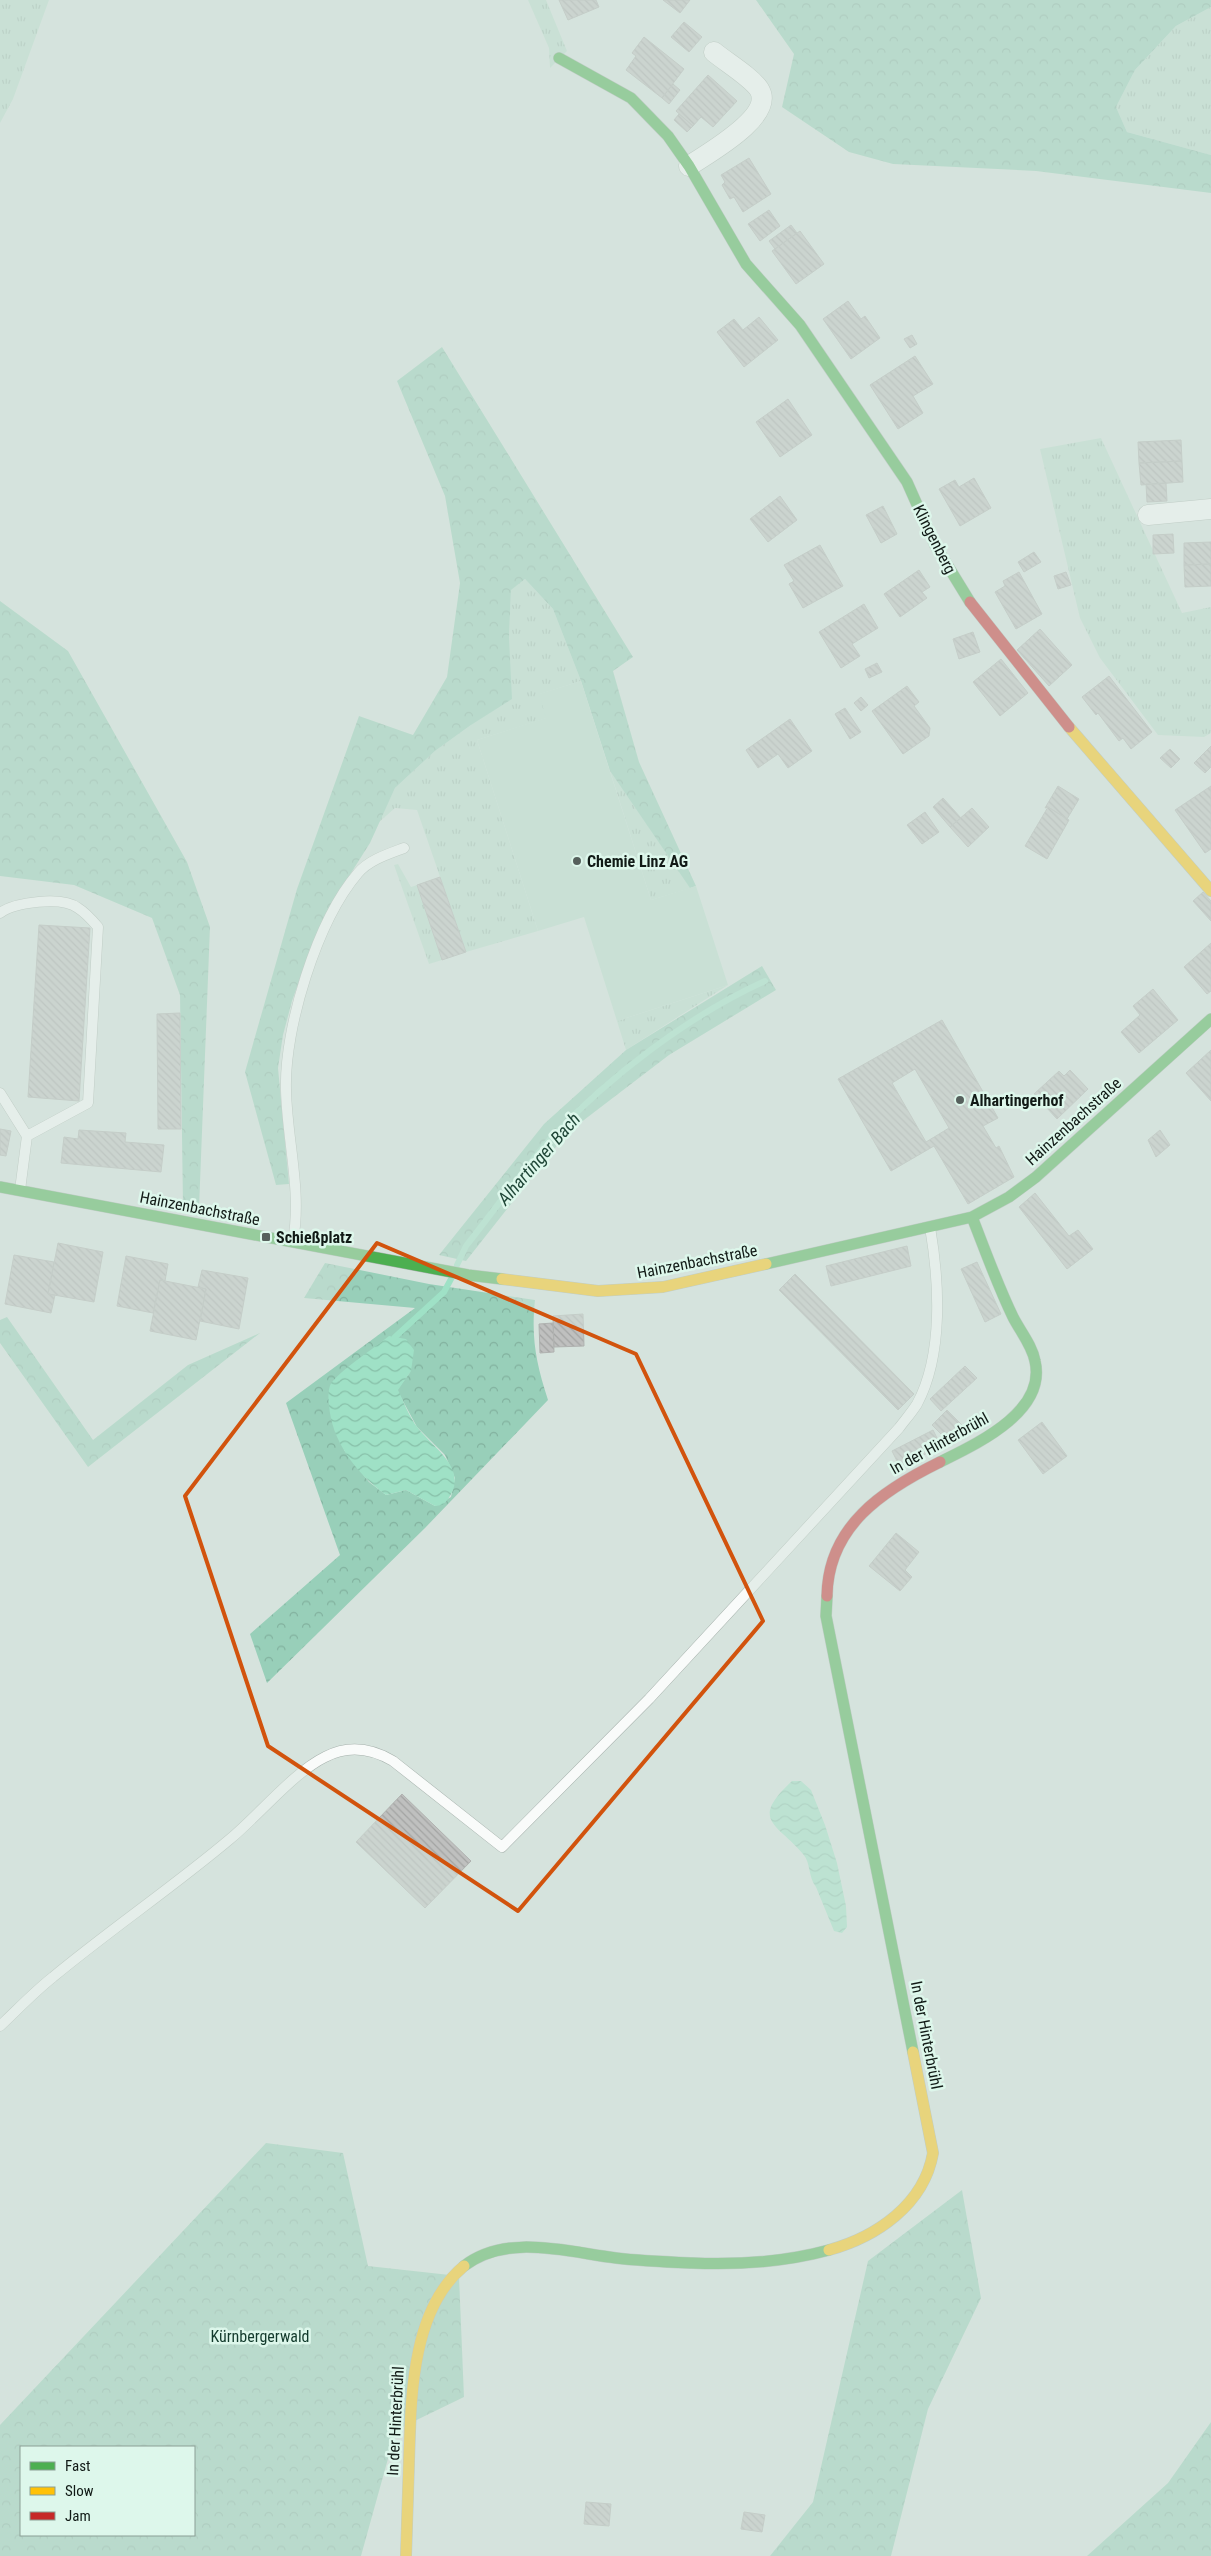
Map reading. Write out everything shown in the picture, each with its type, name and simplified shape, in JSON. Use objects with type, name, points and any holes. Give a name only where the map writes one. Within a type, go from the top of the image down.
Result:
[{"type":"street","points":[[689,166],[742,129],[761,109],[762,98],[758,88],[714,52]]},
{"type":"street","name":"Klingenberg","points":[[559,58],[631,98],[652,117],[689,166],[746,264],[800,325],[907,482],[935,545],[976,612],[1048,702],[1211,891]]},
{"type":"street","points":[[1148,515],[1211,509]]},
{"type":"street","name":"Hainzenbachstraße","points":[[0,1187],[468,1275],[571,1290],[628,1291],[663,1286],[972,1217],[1009,1197],[1036,1177],[1211,1019]]},
{"type":"street","name":"In der Hinterbrühl","points":[[406,2556],[409,2395],[414,2361],[422,2331],[439,2297],[453,2276],[466,2264],[487,2252],[512,2249],[541,2249],[699,2264],[756,2263],[808,2256],[855,2244],[884,2228],[902,2210],[932,2166],[933,2153],[826,1616],[827,1581],[834,1554],[852,1525],[887,1490],[916,1472],[996,1432],[1028,1403],[1036,1384],[1036,1362],[1013,1317],[972,1217]]},
{"type":"lane","points":[[293,1242],[296,1225],[295,1184],[286,1092],[286,1067],[295,1014],[324,932],[358,872],[378,858],[404,848]]},
{"type":"lane","points":[[0,913],[7,908],[46,900],[77,906],[98,927],[88,1103],[27,1136]]},
{"type":"lane","points":[[0,1093],[27,1136],[20,1191]]},
{"type":"lane","points":[[0,2026],[51,1978],[177,1883],[232,1837],[312,1764],[342,1750],[360,1749],[378,1752],[393,1761],[502,1847],[649,1699],[899,1428],[917,1404],[929,1374],[938,1320],[937,1268],[930,1227]]},
{"type":"highlighted area","points":[[377,1243],[636,1354],[763,1621],[518,1911],[268,1746],[185,1496]]},
{"type":"green space","points":[[0,0],[49,0],[13,99],[0,123]]},
{"type":"green space","points":[[528,0],[546,0],[567,51],[550,68],[549,48]]},
{"type":"green space","points":[[756,0],[1211,0],[1211,7],[1176,26],[1135,70],[1116,107],[1127,132],[1211,155],[1211,193],[1036,171],[893,164],[849,152],[782,107],[794,54]]},
{"type":"green space","points":[[1211,7],[1211,155],[1127,132],[1116,107],[1135,70],[1176,26]]},
{"type":"green space","points":[[442,347],[633,657],[613,671],[639,762],[696,886],[690,888],[610,771],[581,681],[553,609],[525,579],[511,590],[509,638],[512,699],[435,751],[395,788],[370,843],[332,903],[308,956],[292,1001],[283,1035],[278,1068],[289,1184],[276,1185],[245,1072],[297,889],[359,716],[413,735],[447,677],[460,583],[445,496],[397,381]]},
{"type":"green space","points":[[1101,438],[1182,613],[1211,607],[1211,733],[1204,737],[1158,735],[1100,658],[1080,618],[1040,449]]},
{"type":"green space","points":[[525,579],[553,609],[581,681],[540,694],[547,718],[477,740],[538,931],[466,952],[417,810],[395,808],[378,823],[395,788],[435,751],[471,725],[509,638],[511,589]]},
{"type":"green space","points":[[0,601],[68,651],[187,862],[210,927],[199,1209],[183,1207],[180,995],[152,918],[74,885],[0,876]]},
{"type":"green space","name":"Chemie Linz AG","points":[[581,681],[651,900],[696,886],[728,985],[617,1021],[584,917],[538,931],[477,740],[546,718],[539,694]]},
{"type":"green space","points":[[610,771],[691,888],[651,900]]},
{"type":"green space","points":[[398,864],[411,887],[417,885],[442,960],[429,964],[394,865]]},
{"type":"green space","points":[[762,966],[776,990],[669,1055],[567,1133],[466,1261],[439,1255],[544,1124],[626,1050]]},
{"type":"green space","points":[[728,985],[626,1050],[617,1021]]},
{"type":"green space","points":[[325,1263],[429,1284],[535,1300],[534,1339],[540,1374],[548,1400],[425,1528],[267,1683],[250,1634],[340,1555],[286,1403],[415,1308],[304,1298]],"holes":[[[411,1371],[397,1390],[417,1427],[445,1455],[455,1478],[451,1497],[435,1506],[406,1490],[386,1495],[369,1482],[344,1450]]]},
{"type":"green space","points":[[7,1317],[93,1440],[188,1365],[260,1333],[88,1467],[0,1343],[0,1320]]},
{"type":"green space","name":"Kürnbergerwald","points":[[266,2143],[343,2153],[368,2266],[459,2276],[464,2397],[396,2430],[361,2556],[0,2556],[0,2425]]},
{"type":"green space","points":[[962,2190],[981,2298],[928,2409],[891,2556],[770,2556],[813,2502],[868,2261]]},
{"type":"green space","points":[[1211,2422],[1211,2556],[1087,2556],[1168,2483]]},
{"type":"water","points":[[389,1336],[406,1339],[414,1350],[411,1371],[398,1390],[415,1424],[442,1454],[453,1472],[455,1482],[452,1493],[443,1505],[435,1506],[406,1490],[386,1495],[365,1477],[347,1456],[335,1431],[329,1402],[332,1382],[344,1370]]},
{"type":"water","points":[[792,1781],[801,1781],[811,1790],[825,1825],[837,1863],[846,1906],[847,1927],[842,1933],[834,1931],[813,1883],[806,1858],[772,1821],[770,1814],[772,1805],[779,1794]]},
{"type":"building","points":[[559,0],[596,0],[599,7],[568,20]]},
{"type":"building","points":[[663,0],[690,0],[680,13]]},
{"type":"building","points":[[684,22],[702,37],[689,52],[671,37]]},
{"type":"building","points":[[644,37],[684,69],[662,98],[626,70],[636,56],[632,53]]},
{"type":"building","points":[[708,75],[737,101],[713,127],[701,117],[693,126],[676,111]]},
{"type":"building","points":[[673,84],[680,90],[669,104],[662,98]]},
{"type":"building","points":[[679,114],[693,126],[687,132],[674,120]]},
{"type":"building","points":[[749,158],[771,194],[743,212],[734,197],[730,199],[722,185],[725,182],[721,175]]},
{"type":"building","points":[[769,210],[780,226],[760,241],[748,224]]},
{"type":"building","points":[[791,225],[797,233],[775,249],[769,241]]},
{"type":"building","points":[[800,231],[824,264],[796,284],[772,251]]},
{"type":"building","points":[[848,301],[861,319],[865,316],[880,338],[851,359],[823,319]]},
{"type":"building","points":[[759,317],[778,340],[744,367],[717,332],[734,319],[743,330]]},
{"type":"building","points":[[912,335],[917,344],[910,348],[904,339]]},
{"type":"building","points":[[915,356],[933,384],[913,396],[923,413],[898,429],[870,385]]},
{"type":"building","points":[[788,399],[812,435],[780,457],[756,422]]},
{"type":"building","points":[[1181,440],[1182,461],[1139,463],[1138,442]]},
{"type":"building","points":[[1182,461],[1183,482],[1141,485],[1139,463]]},
{"type":"building","points":[[974,478],[991,508],[960,526],[939,489],[955,480],[959,487]]},
{"type":"building","points":[[1166,483],[1167,501],[1147,502],[1146,484]]},
{"type":"building","points":[[780,496],[797,520],[768,542],[750,519]]},
{"type":"building","points":[[883,506],[897,534],[881,543],[866,515]]},
{"type":"building","points":[[1173,534],[1174,553],[1153,554],[1153,535]]},
{"type":"building","points":[[1211,542],[1211,564],[1184,565],[1184,543]]},
{"type":"building","points":[[820,545],[843,586],[803,608],[789,584],[794,581],[784,565]]},
{"type":"building","points":[[1034,552],[1041,562],[1024,572],[1018,562]]},
{"type":"building","points":[[1211,564],[1211,586],[1185,587],[1184,565]]},
{"type":"building","points":[[919,570],[930,587],[922,592],[927,598],[900,617],[884,594]]},
{"type":"building","points":[[1019,572],[1042,614],[1016,629],[995,592],[1005,586],[1003,581]]},
{"type":"building","points":[[1066,572],[1071,585],[1058,589],[1054,576]]},
{"type":"building","points":[[864,604],[878,628],[852,644],[860,656],[841,668],[819,632]]},
{"type":"building","points":[[1040,629],[1072,665],[1049,686],[1017,650]]},
{"type":"building","points":[[973,632],[980,652],[959,659],[953,639]]},
{"type":"building","points":[[1001,659],[1028,693],[1000,716],[973,682]]},
{"type":"building","points":[[877,663],[882,672],[869,678],[865,669]]},
{"type":"building","points":[[1109,676],[1152,732],[1131,749],[1123,738],[1119,741],[1098,713],[1096,715],[1082,697]]},
{"type":"building","points":[[907,686],[919,702],[914,706],[930,728],[929,736],[903,754],[872,711]]},
{"type":"building","points":[[861,697],[868,705],[861,711],[854,703]]},
{"type":"building","points":[[845,708],[861,732],[850,739],[835,714]]},
{"type":"building","points":[[790,719],[812,751],[788,768],[778,754],[758,768],[746,750]]},
{"type":"building","points":[[1211,746],[1211,767],[1205,773],[1194,763]]},
{"type":"building","points":[[1170,749],[1180,759],[1171,768],[1160,758]]},
{"type":"building","points":[[1058,786],[1079,799],[1067,819],[1048,807],[1045,808]]},
{"type":"building","points":[[1211,786],[1211,849],[1205,853],[1175,810]]},
{"type":"building","points":[[943,798],[961,818],[950,827],[933,807]]},
{"type":"building","points":[[1048,807],[1069,820],[1047,859],[1025,846]]},
{"type":"building","points":[[972,808],[989,827],[968,847],[950,827]]},
{"type":"building","points":[[925,812],[939,832],[922,844],[907,825]]},
{"type":"building","points":[[440,877],[466,952],[442,960],[417,885]]},
{"type":"building","points":[[1203,892],[1211,901],[1211,921],[1193,901]]},
{"type":"building","points":[[39,925],[90,928],[79,1101],[28,1097]]},
{"type":"building","points":[[1211,943],[1211,991],[1207,994],[1184,967]]},
{"type":"building","points":[[1153,989],[1178,1020],[1139,1053],[1121,1032],[1140,1015],[1133,1006]]},
{"type":"building","points":[[180,1013],[181,1129],[158,1129],[157,1014]]},
{"type":"building","name":"Alhartingerhof","points":[[942,1020],[998,1118],[983,1126],[996,1148],[999,1146],[1014,1177],[968,1204],[934,1146],[891,1171],[838,1079]],"holes":[[[915,1069],[949,1128],[926,1142],[892,1083]]]},
{"type":"building","points":[[1211,1050],[1211,1101],[1186,1073]]},
{"type":"building","points":[[1070,1070],[1088,1089],[1057,1119],[1034,1094],[1059,1071],[1064,1076]]},
{"type":"building","points":[[0,1129],[11,1131],[6,1156],[0,1155]]},
{"type":"building","points":[[79,1130],[126,1133],[125,1142],[164,1145],[161,1172],[61,1163],[64,1137],[78,1139]]},
{"type":"building","points":[[1160,1130],[1170,1145],[1156,1157],[1148,1140]]},
{"type":"building","points":[[1035,1193],[1069,1236],[1078,1230],[1093,1249],[1067,1269],[1019,1207]]},
{"type":"building","points":[[58,1243],[103,1252],[94,1302],[48,1294]]},
{"type":"building","points":[[907,1246],[911,1266],[831,1286],[826,1266]]},
{"type":"building","points":[[14,1255],[54,1262],[48,1294],[55,1295],[51,1313],[5,1304]]},
{"type":"building","points":[[126,1256],[168,1264],[165,1281],[160,1280],[153,1313],[117,1306]]},
{"type":"building","points":[[977,1262],[1001,1314],[985,1322],[961,1269]]},
{"type":"building","points":[[202,1270],[248,1278],[239,1329],[200,1321],[206,1289],[198,1287]]},
{"type":"building","points":[[795,1274],[914,1394],[898,1410],[779,1290]]},
{"type":"building","points":[[160,1280],[206,1289],[196,1340],[150,1331]]},
{"type":"building","points":[[583,1314],[584,1346],[554,1347],[553,1316]]},
{"type":"building","points":[[553,1323],[554,1352],[540,1353],[539,1324]]},
{"type":"building","points":[[965,1366],[977,1378],[941,1411],[930,1399]]},
{"type":"building","points":[[947,1410],[963,1426],[948,1441],[932,1425]]},
{"type":"building","points":[[1042,1422],[1067,1456],[1043,1474],[1018,1440]]},
{"type":"building","points":[[933,1430],[941,1446],[900,1467],[892,1451]]},
{"type":"building","points":[[896,1533],[919,1552],[905,1570],[912,1577],[900,1591],[869,1566]]},
{"type":"building","points":[[402,1794],[471,1861],[425,1908],[356,1842]]},
{"type":"building","points":[[586,2502],[611,2504],[609,2526],[584,2524]]},
{"type":"building","points":[[744,2512],[765,2515],[762,2532],[741,2529]]},
{"type":"waterway","name":"Alhartinger Bach","points":[[457,1265],[466,1246],[540,1151],[598,1092],[651,1049],[679,1030],[736,995],[765,981]]},
{"type":"waterway","name":"Alhartinger Bach","points":[[395,1337],[444,1292],[451,1279]]},
{"type":"traffic: fast","points":[[559,58],[631,98],[668,136],[689,166],[746,264],[800,325],[907,482],[935,545],[970,602]]},
{"type":"traffic: fast","points":[[766,1264],[972,1217],[1009,1197],[1036,1177],[1211,1019]]},
{"type":"traffic: fast","points":[[0,1187],[468,1275],[502,1279]]},
{"type":"traffic: fast","points":[[940,1462],[972,1446],[1006,1424],[1020,1411],[1030,1396],[1036,1379],[1035,1361],[1031,1349],[1007,1305],[972,1217]]},
{"type":"traffic: fast","points":[[827,1596],[826,1616],[913,2052]]},
{"type":"traffic: fast","points":[[464,2266],[481,2256],[499,2250],[518,2247],[558,2249],[635,2260],[709,2264],[778,2260],[829,2250]]},
{"type":"traffic: slow","points":[[1069,727],[1211,891]]},
{"type":"traffic: slow","points":[[502,1279],[598,1291],[663,1287],[766,1264]]},
{"type":"traffic: slow","points":[[829,2250],[864,2237],[895,2216],[909,2203],[920,2188],[928,2172],[933,2153],[913,2052]]},
{"type":"traffic: slow","points":[[406,2556],[411,2410],[417,2356],[433,2306],[447,2284],[464,2266]]},
{"type":"traffic: jam","points":[[970,602],[1069,727]]},
{"type":"traffic: jam","points":[[827,1596],[830,1571],[837,1549],[848,1530],[862,1513],[898,1485],[940,1462]]},
{"type":"place","name":"Chemie Linz AG","points":[[577,861]]},
{"type":"place","name":"Alhartingerhof","points":[[960,1100]]},
{"type":"place","name":"Schießplatz","points":[[266,1237]]}]
